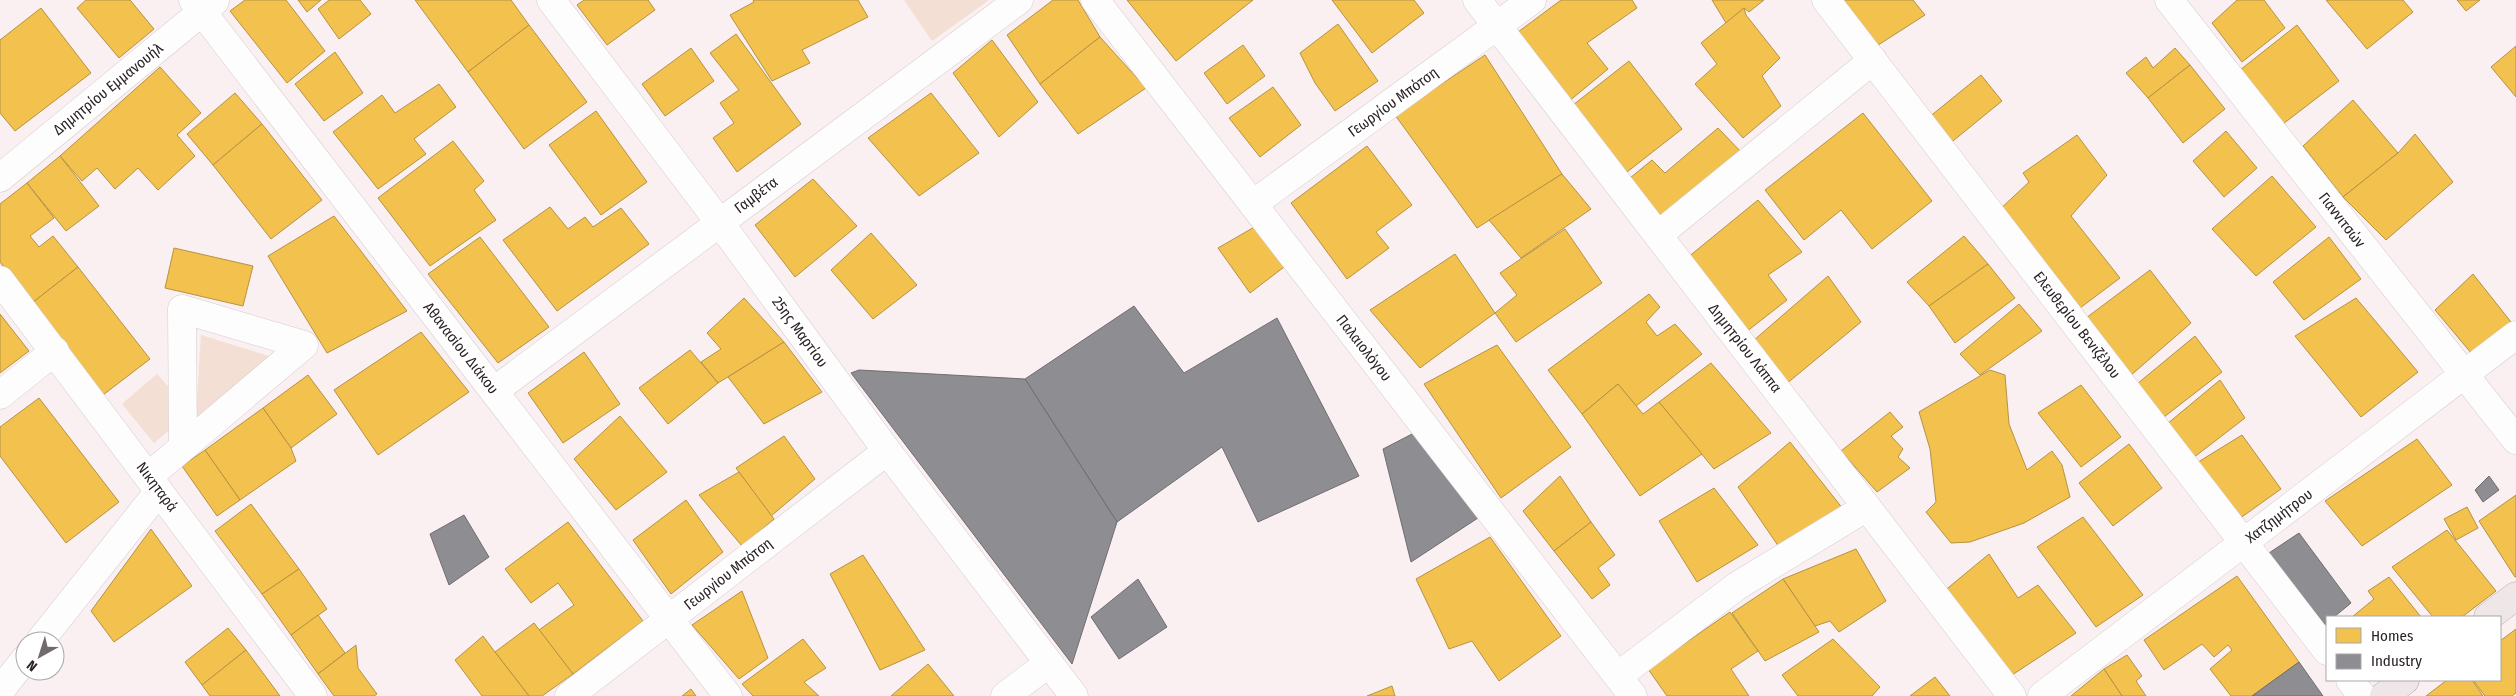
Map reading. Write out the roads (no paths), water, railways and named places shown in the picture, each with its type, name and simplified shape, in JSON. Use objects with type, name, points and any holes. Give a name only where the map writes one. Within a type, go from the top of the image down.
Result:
[{"type":"main road","points":[[2489,616],[2516,596]]},
{"type":"main road","points":[[2384,696],[2404,681]]},
{"type":"street","name":"25ης Μαρτίου","points":[[550,0],[720,222],[888,451],[1074,696]]},
{"type":"street","name":"Γαμβέτα","points":[[494,390],[1019,0]]},
{"type":"street","name":"Παλαιολόγου","points":[[1096,0],[1626,686]]},
{"type":"street","name":"Δημητρίου Λάππα","points":[[1477,0],[2012,696]]},
{"type":"street","name":"Γεωργίου Μπότση","points":[[1253,204],[1532,0]]},
{"type":"street","name":"Ελευθερίου Βενιζέλου","points":[[1826,0],[2326,650]]},
{"type":"street","name":"Γιαννιτσών","points":[[2175,2],[2516,440]]},
{"type":"street","name":"Δημητρίου Εμμανουήλ","points":[[0,178],[204,4]]},
{"type":"street","name":"Αθανασίου Διάκου","points":[[204,4],[494,390],[728,696]]},
{"type":"street","points":[[1658,235],[1873,60]]},
{"type":"street","name":"Νικηταρά","points":[[0,280],[312,696]]},
{"type":"street","points":[[47,631],[154,483],[183,447],[304,345],[182,309],[183,447]]},
{"type":"street","name":"Χατζημήτρου","points":[[2042,696],[2516,335]]},
{"type":"street","points":[[0,395],[55,351]]},
{"type":"street","name":"Γεωργίου Μπότση","points":[[569,696],[888,451]]},
{"type":"street","points":[[1626,686],[1736,586],[1867,507]]},
{"type":"street","points":[[1005,696],[1049,663]]},
{"type":"street","points":[[0,691],[15,672]]},
{"type":"street","points":[[2351,681],[2362,696]]}]
